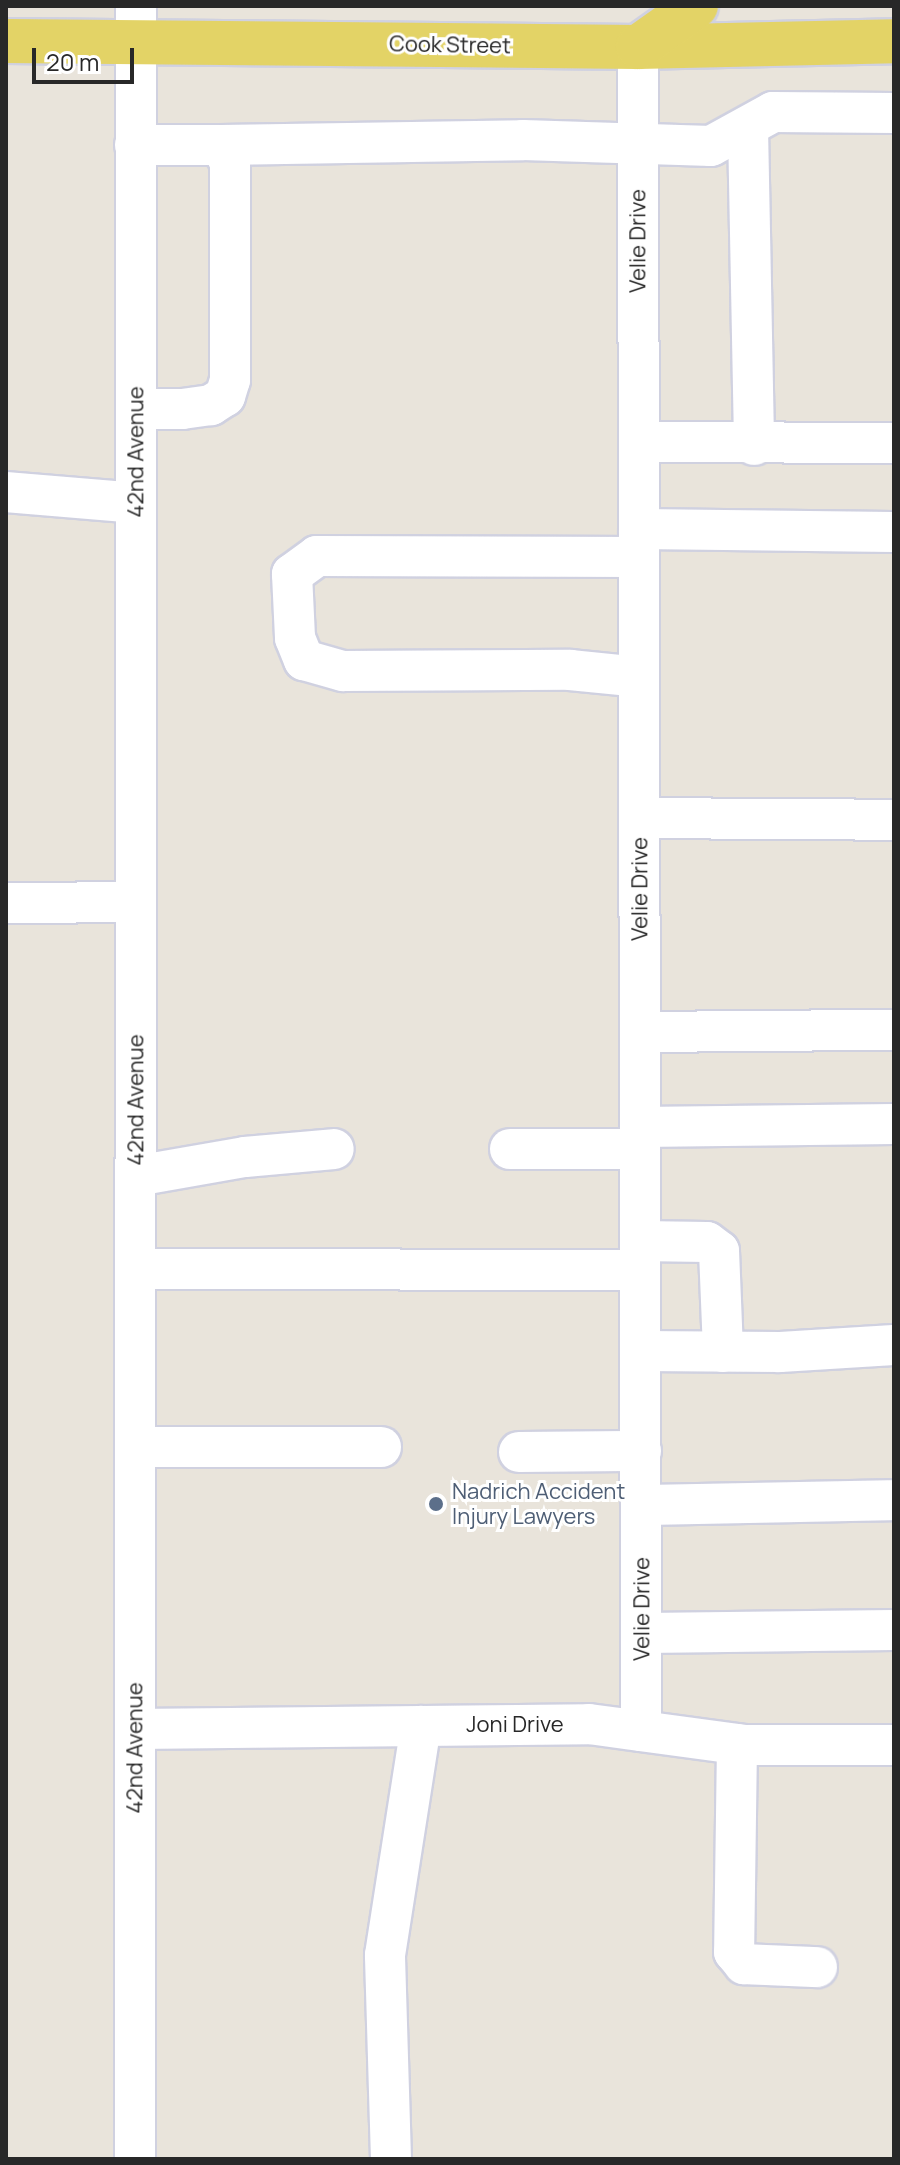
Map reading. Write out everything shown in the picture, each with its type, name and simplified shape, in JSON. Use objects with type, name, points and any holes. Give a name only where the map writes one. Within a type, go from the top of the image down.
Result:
[{"type":"main road","points":[[638,47],[696,6]]},
{"type":"main road","name":"Cook Street","points":[[6,41],[136,24],[638,47],[894,41]]},
{"type":"street","name":"42nd Avenue","points":[[135,2159],[136,24]]},
{"type":"street","name":"Velie Drive","points":[[638,47],[640,1351],[644,1633],[641,1731]]},
{"type":"street","points":[[135,145],[523,140],[638,147],[711,146],[773,112],[894,113]]},
{"type":"street","points":[[748,128],[754,445]]},
{"type":"street","points":[[136,409],[211,405],[225,396],[230,380],[230,163],[221,145]]},
{"type":"street","points":[[639,442],[754,445],[894,443]]},
{"type":"street","points":[[6,492],[62,501],[136,503]]},
{"type":"street","points":[[639,677],[570,670],[343,671],[304,660],[295,638],[292,574],[317,556],[894,532]]},
{"type":"street","points":[[639,818],[894,820]]},
{"type":"street","points":[[6,903],[136,902]]},
{"type":"street","points":[[640,1032],[894,1030]]},
{"type":"street","points":[[510,1149],[640,1138],[894,1124]]},
{"type":"street","points":[[136,1176],[245,1157],[334,1149]]},
{"type":"street","points":[[136,1269],[640,1256],[707,1242],[719,1251],[723,1352]]},
{"type":"street","points":[[640,1351],[723,1352],[894,1345]]},
{"type":"street","points":[[136,1447],[381,1447]]},
{"type":"street","points":[[519,1452],[641,1451]]},
{"type":"street","points":[[641,1505],[894,1500]]},
{"type":"street","points":[[644,1633],[894,1630]]},
{"type":"street","name":"Joni Drive","points":[[135,1729],[589,1724],[737,1744],[894,1745]]},
{"type":"street","points":[[391,2159],[385,1955],[421,1726]]},
{"type":"street","points":[[737,1744],[734,1952],[744,1964],[817,1967]]},
{"type":"place","name":"Nadrich Accident Injury Lawyers","points":[[436,1504]]}]
